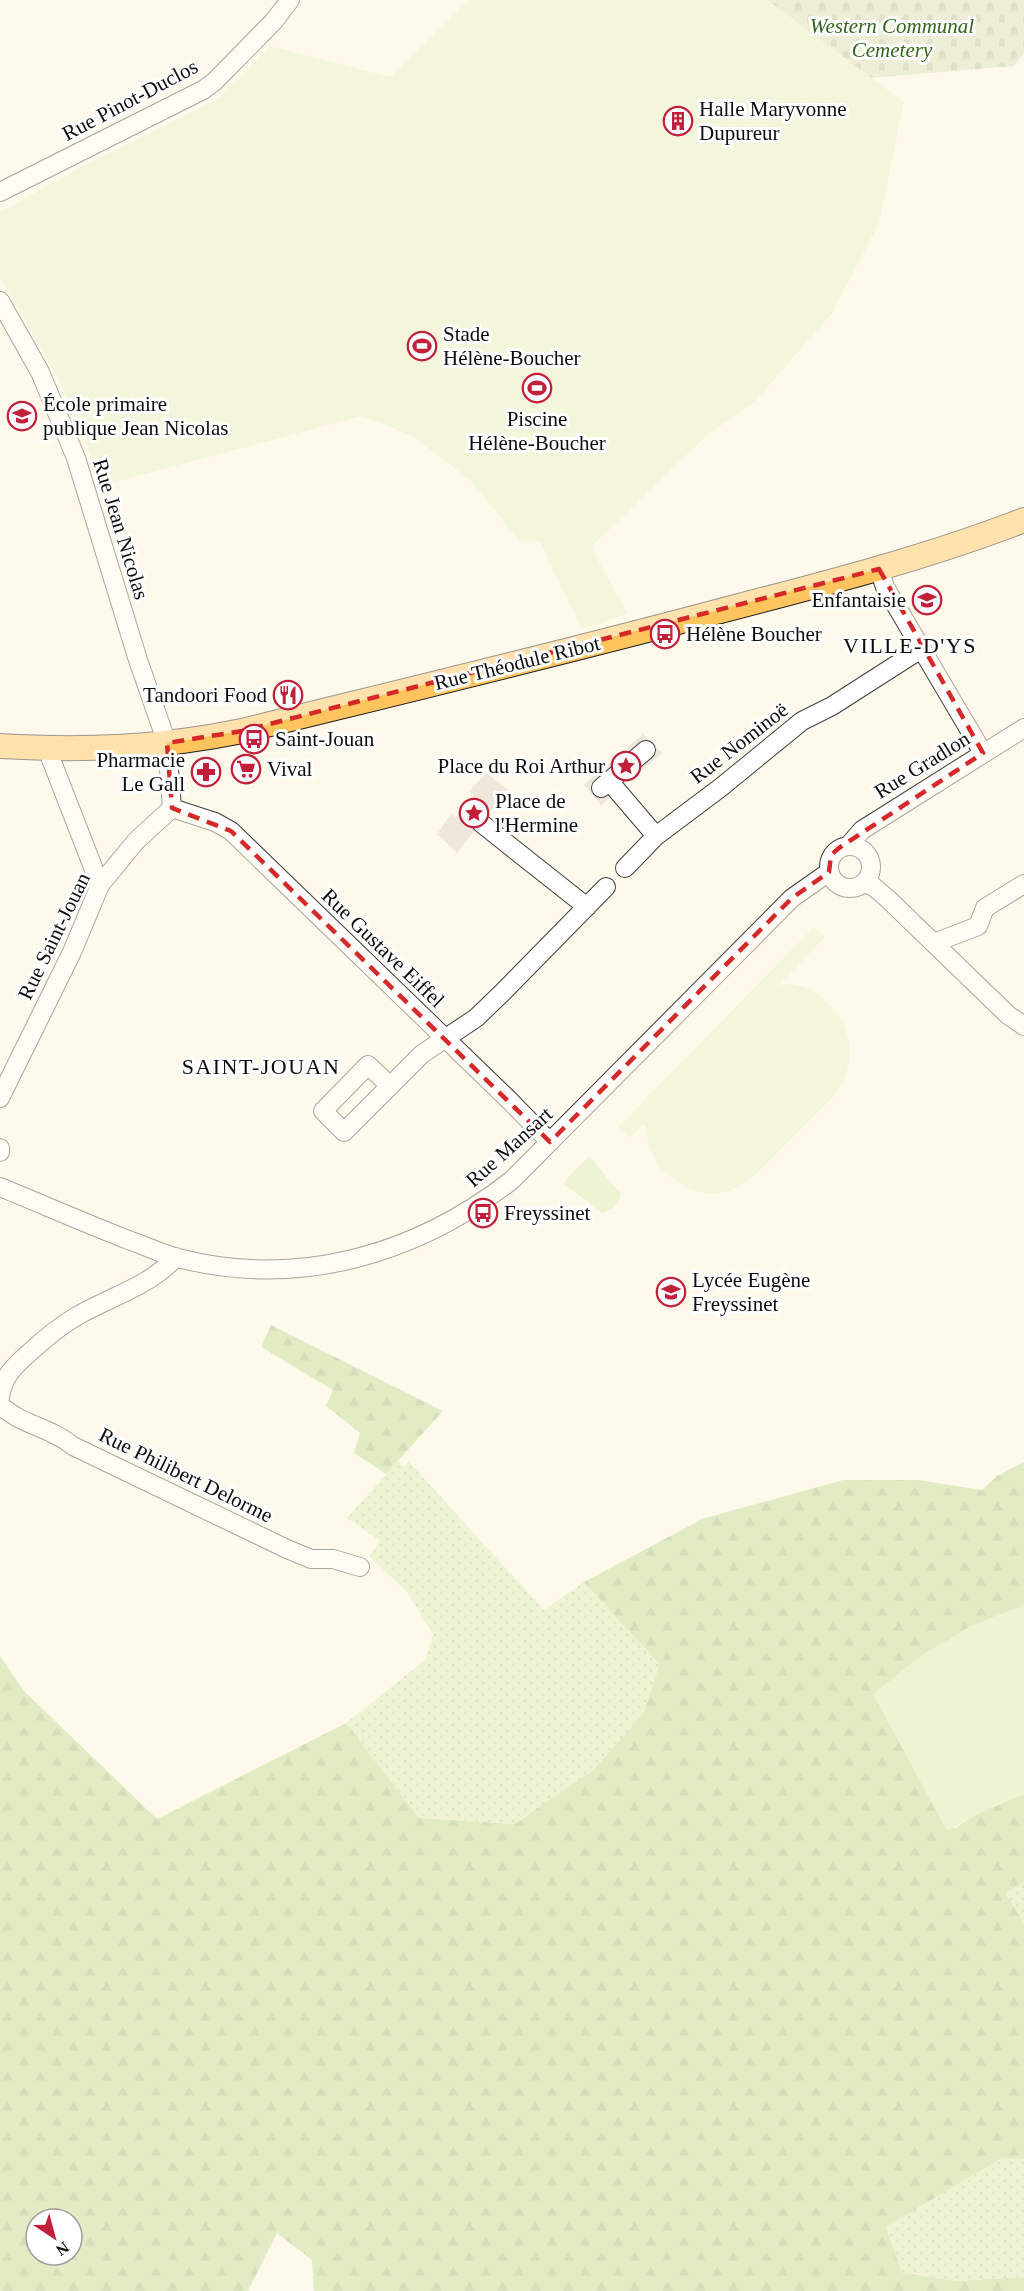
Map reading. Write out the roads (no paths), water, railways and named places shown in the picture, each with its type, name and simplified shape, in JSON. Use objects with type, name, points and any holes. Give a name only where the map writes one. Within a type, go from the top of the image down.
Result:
[{"type":"main road","name":"Rue Théodule Ribot","points":[[0,746],[108,749],[167,743],[242,731],[630,635],[879,569],[964,543],[1024,520]]},
{"type":"street","name":"Rue Pinot-Duclos","points":[[0,192],[203,90],[214,82],[274,21],[290,0]]},
{"type":"street","name":"Rue Jean Nicolas","points":[[0,301],[40,372],[76,458],[138,660],[167,743]]},
{"type":"street","points":[[879,569],[885,587],[982,753]]},
{"type":"street","name":"Rue Nominoë","points":[[625,868],[656,836],[720,788],[802,721],[832,706],[921,649]]},
{"type":"street","name":"Rue Gradlon","points":[[849,845],[862,830],[1024,728]]},
{"type":"street","points":[[167,743],[172,808]]},
{"type":"street","points":[[47,749],[100,885]]},
{"type":"street","points":[[646,750],[605,785],[656,836]]},
{"type":"street","name":"Rue Saint-Jouan","points":[[1,1100],[72,952],[100,885],[136,841],[172,808]]},
{"type":"street","name":"Rue Gustave Eiffel","points":[[172,808],[215,822],[231,831],[550,1142]]},
{"type":"street","points":[[481,823],[587,907]]},
{"type":"street","points":[[849,845],[861,848],[869,856],[871,871],[864,883],[856,887],[842,887],[836,884],[829,872],[831,855],[839,848],[849,845]]},
{"type":"street","name":"Rue Mansart","points":[[0,1187],[82,1222],[176,1257],[217,1266],[260,1269],[308,1267],[356,1259],[389,1249],[446,1225],[485,1202],[512,1180],[792,898],[829,872]]},
{"type":"street","points":[[864,883],[874,887],[888,899],[1008,1015],[1024,1026]]},
{"type":"street","points":[[934,944],[978,926],[985,908],[1024,884]]},
{"type":"street","points":[[390,1086],[422,1054],[476,1018],[606,887]]},
{"type":"street","points":[[0,1398],[8,1361],[41,1342],[75,1317],[158,1275],[176,1257]]},
{"type":"street","name":"Rue Philibert Delorme","points":[[0,1405],[10,1415],[287,1549],[311,1558],[333,1559],[360,1567]]},
{"type":"place","name":"Halle Maryvonne Dupureur","points":[[678,121]]},
{"type":"place","name":"Stade Hélène-Boucher","points":[[422,346]]},
{"type":"place","name":"Piscine Hélène-Boucher","points":[[537,388]]},
{"type":"place","name":"École primaire publique Jean Nicolas","points":[[22,416]]},
{"type":"place","name":"Enfantaisie","points":[[927,600]]},
{"type":"place","name":"Hélène Boucher","points":[[665,634]]},
{"type":"place","name":"Tandoori Food","points":[[288,695]]},
{"type":"place","name":"Saint-Jouan","points":[[254,739]]},
{"type":"place","name":"Place du Roi Arthur","points":[[626,766]]},
{"type":"place","name":"Vival","points":[[246,769]]},
{"type":"place","name":"Pharmacie Le Gall","points":[[206,772]]},
{"type":"place","name":"Place de l'Hermine","points":[[474,813]]},
{"type":"place","name":"Freyssinet","points":[[483,1213]]},
{"type":"place","name":"Lycée Eugène Freyssinet","points":[[671,1292]]},
{"type":"district","name":"VILLE-D'YS","points":[[910,645]]},
{"type":"district","name":"SAINT-JOUAN","points":[[261,1066]]},
{"type":"park label","name":"Western Communal Cemetery","points":[[892,38]]}]
